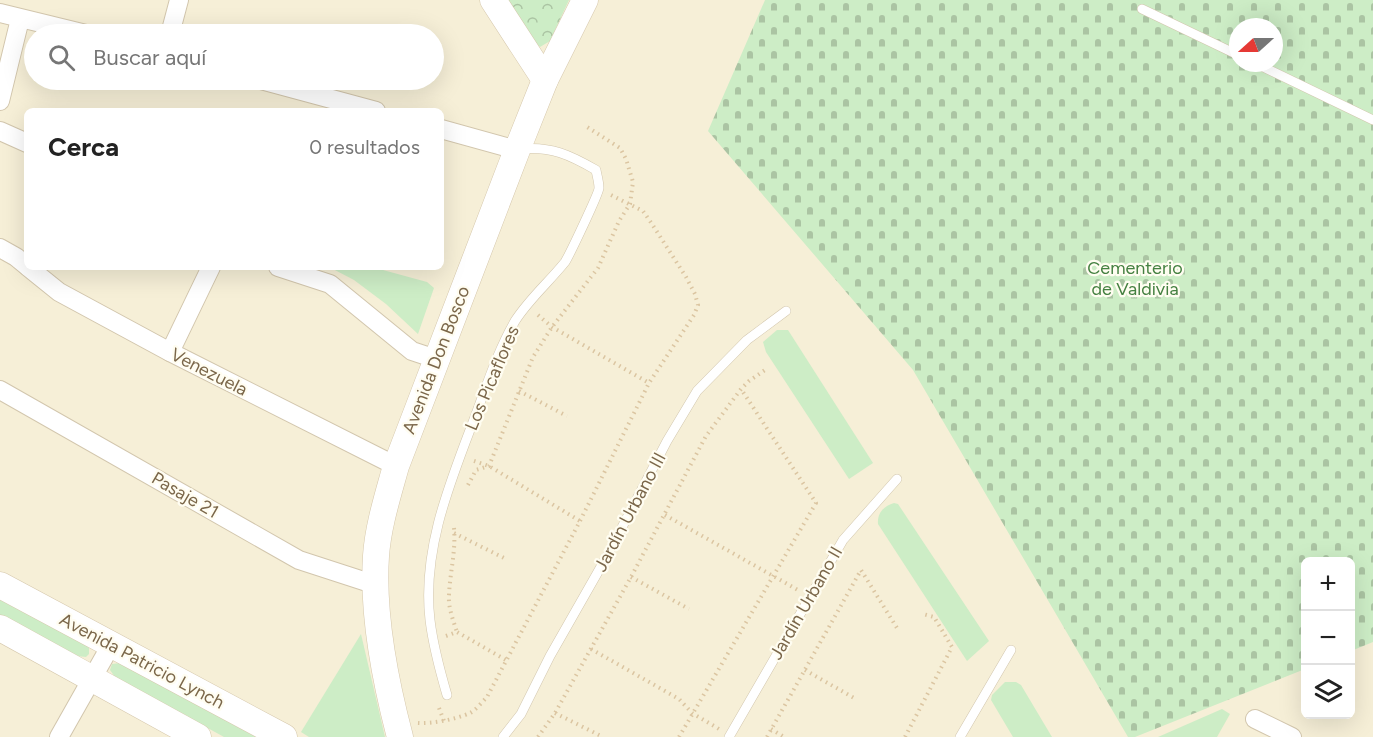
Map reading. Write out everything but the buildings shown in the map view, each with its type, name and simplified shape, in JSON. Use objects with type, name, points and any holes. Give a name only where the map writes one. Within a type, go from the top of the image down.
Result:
[{"type":"main road","points":[[493,0],[545,80]]},
{"type":"main road","name":"Avenida Don Bosco","points":[[400,737],[390,697],[378,623],[376,555],[382,519],[396,466],[517,150],[545,80],[585,0]]},
{"type":"main road","name":"Avenida Patricio Lynch","points":[[0,585],[284,737]]},
{"type":"main road","points":[[0,628],[198,737]]},
{"type":"street","points":[[173,24],[179,0]]},
{"type":"street","points":[[0,13],[42,24]]},
{"type":"street","points":[[0,101],[20,19]]},
{"type":"street","points":[[298,90],[365,108]]},
{"type":"street","points":[[444,130],[517,150]]},
{"type":"street","points":[[0,131],[24,142]]},
{"type":"street","name":"Venezuela","points":[[0,248],[24,264]]},
{"type":"street","name":"Venezuela","points":[[32,270],[59,292],[171,352],[396,466]]},
{"type":"street","points":[[171,352],[211,270]]},
{"type":"street","points":[[287,270],[330,284],[412,351],[436,359]]},
{"type":"street","name":"Pasaje 21","points":[[2,396],[299,560],[376,585]]},
{"type":"street","points":[[59,737],[111,645]]},
{"type":"street","points":[[1255,719],[1292,737]]},
{"type":"lane","points":[[1142,9],[1229,51]]},
{"type":"lane","points":[[1274,72],[1373,120]]},
{"type":"lane","points":[[517,150],[538,148],[572,156],[596,170],[600,190]]},
{"type":"lane","name":"Los Picaflores","points":[[447,695],[430,619],[431,552],[438,524],[460,455],[496,361],[514,323],[525,305],[566,260],[600,190]]},
{"type":"lane","name":"Jardín Urbano III","points":[[503,737],[521,714],[667,441],[697,391],[747,340],[786,311]]},
{"type":"lane","name":"Jardín Urbano II","points":[[729,736],[843,540],[897,479]]},
{"type":"lane","points":[[960,737],[1011,650]]},
{"type":"path","points":[[489,466],[532,357],[552,327],[598,268],[619,221],[630,204],[633,182],[620,148],[584,125]]},
{"type":"path","points":[[428,724],[470,713],[487,697],[580,521],[649,383],[694,315],[698,304],[686,277],[643,211],[600,190]]},
{"type":"path","points":[[552,327],[649,383]]},
{"type":"path","points":[[538,737],[555,713],[632,578],[706,436],[741,389],[765,370]]},
{"type":"path","points":[[679,737],[816,503],[741,389]]},
{"type":"path","points":[[519,391],[567,416]]},
{"type":"path","points":[[460,455],[489,466],[580,521]]},
{"type":"path","points":[[466,488],[476,470],[489,466]]},
{"type":"path","points":[[665,515],[809,596]]},
{"type":"path","points":[[453,519],[454,557],[449,596],[457,632],[506,660]]},
{"type":"path","points":[[438,524],[504,558]]},
{"type":"path","points":[[767,737],[861,570],[897,628]]},
{"type":"path","points":[[632,578],[689,609]]},
{"type":"path","points":[[907,736],[952,647],[934,617],[923,614]]},
{"type":"path","points":[[434,640],[457,632]]},
{"type":"path","points":[[591,649],[679,699],[692,714],[729,736]]},
{"type":"path","points":[[806,670],[854,698]]},
{"type":"path","points":[[555,713],[603,737]]},
{"type":"path","points":[[771,729],[784,737]]},
{"type":"shaded area","points":[[0,0],[1373,0],[1373,737],[0,737]]},
{"type":"green space","points":[[506,0],[569,0],[550,41],[540,47],[531,38]]},
{"type":"green space","name":"Cementerio de Valdivia","points":[[765,0],[1373,0],[1373,642],[1355,649],[1355,557],[1301,557],[1301,671],[1135,737],[1128,737],[913,370],[708,131]]},
{"type":"green space","points":[[335,270],[383,270],[427,282],[434,288],[418,334],[386,304],[354,280]]},
{"type":"green space","points":[[777,330],[788,330],[873,463],[849,479],[766,352],[763,342]]},
{"type":"green space","points":[[894,503],[898,504],[989,641],[967,661],[878,524],[882,510]]},
{"type":"green space","points":[[0,597],[86,644],[89,654],[86,657],[77,656],[0,615]]},
{"type":"green space","points":[[361,634],[385,737],[309,737],[301,732]]},
{"type":"green space","points":[[120,663],[256,737],[224,737],[115,677],[110,670],[112,664]]},
{"type":"green space","points":[[1005,682],[1016,682],[1021,685],[1052,737],[1013,737],[991,700],[992,695]]},
{"type":"green space","points":[[1222,709],[1230,714],[1217,737],[1158,737]]}]
